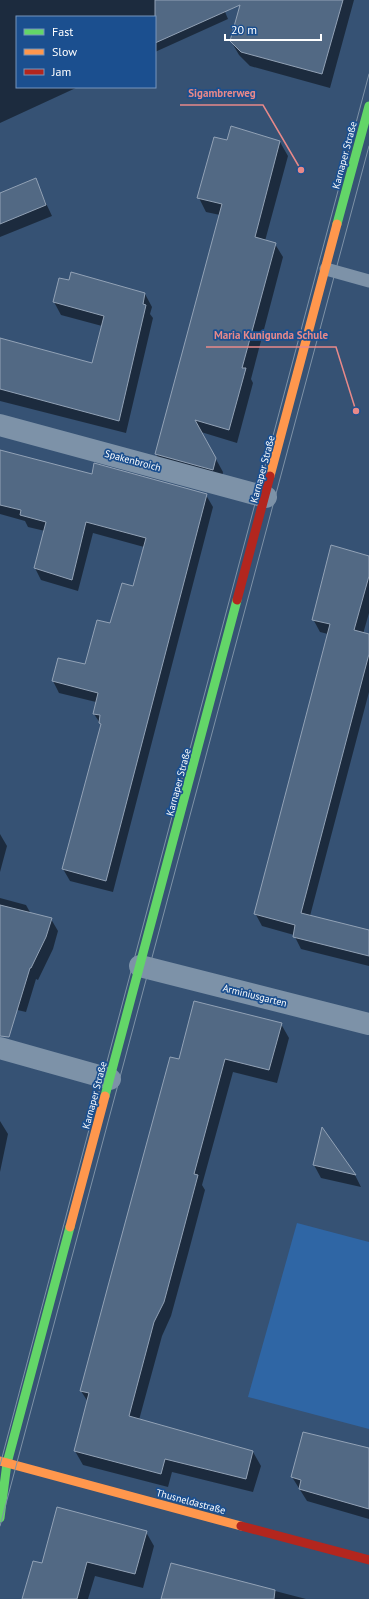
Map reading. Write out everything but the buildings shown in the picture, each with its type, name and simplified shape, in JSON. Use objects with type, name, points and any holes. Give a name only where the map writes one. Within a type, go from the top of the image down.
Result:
[{"type":"main road","name":"Karnaper Straße","points":[[0,1475],[110,1079],[369,106]]},
{"type":"main road","name":"Karnaper Straße","points":[[0,1518],[3,1462]]},
{"type":"main road","name":"Thusneldastraße","points":[[3,1462],[369,1560]]},
{"type":"street","name":"Spakenbroich","points":[[0,425],[266,497]]},
{"type":"street","name":"Arminiusgarten","points":[[140,966],[369,1024]]},
{"type":"street","points":[[0,1048],[110,1079]]},
{"type":"lane","points":[[326,269],[369,281]]},
{"type":"shaded area","points":[[297,1223],[369,1242],[369,1429],[248,1397]]},
{"type":"tram line","points":[[0,1465],[369,74]]},
{"type":"tram line","points":[[0,1526],[369,146]]},
{"type":"traffic: fast","points":[[337,224],[369,106]]},
{"type":"traffic: fast","points":[[105,1096],[237,600]]},
{"type":"traffic: fast","points":[[0,1518],[7,1463],[70,1227]]},
{"type":"traffic: slow","points":[[270,476],[337,224]]},
{"type":"traffic: slow","points":[[70,1227],[105,1096]]},
{"type":"traffic: slow","points":[[0,1461],[241,1526]]},
{"type":"traffic: jam","points":[[237,600],[270,476]]},
{"type":"traffic: jam","points":[[241,1526],[369,1560]]},
{"type":"place","name":"Sigambrerweg","points":[[301,170]]},
{"type":"place","name":"Maria Kunigunda Schule","points":[[356,411]]}]
